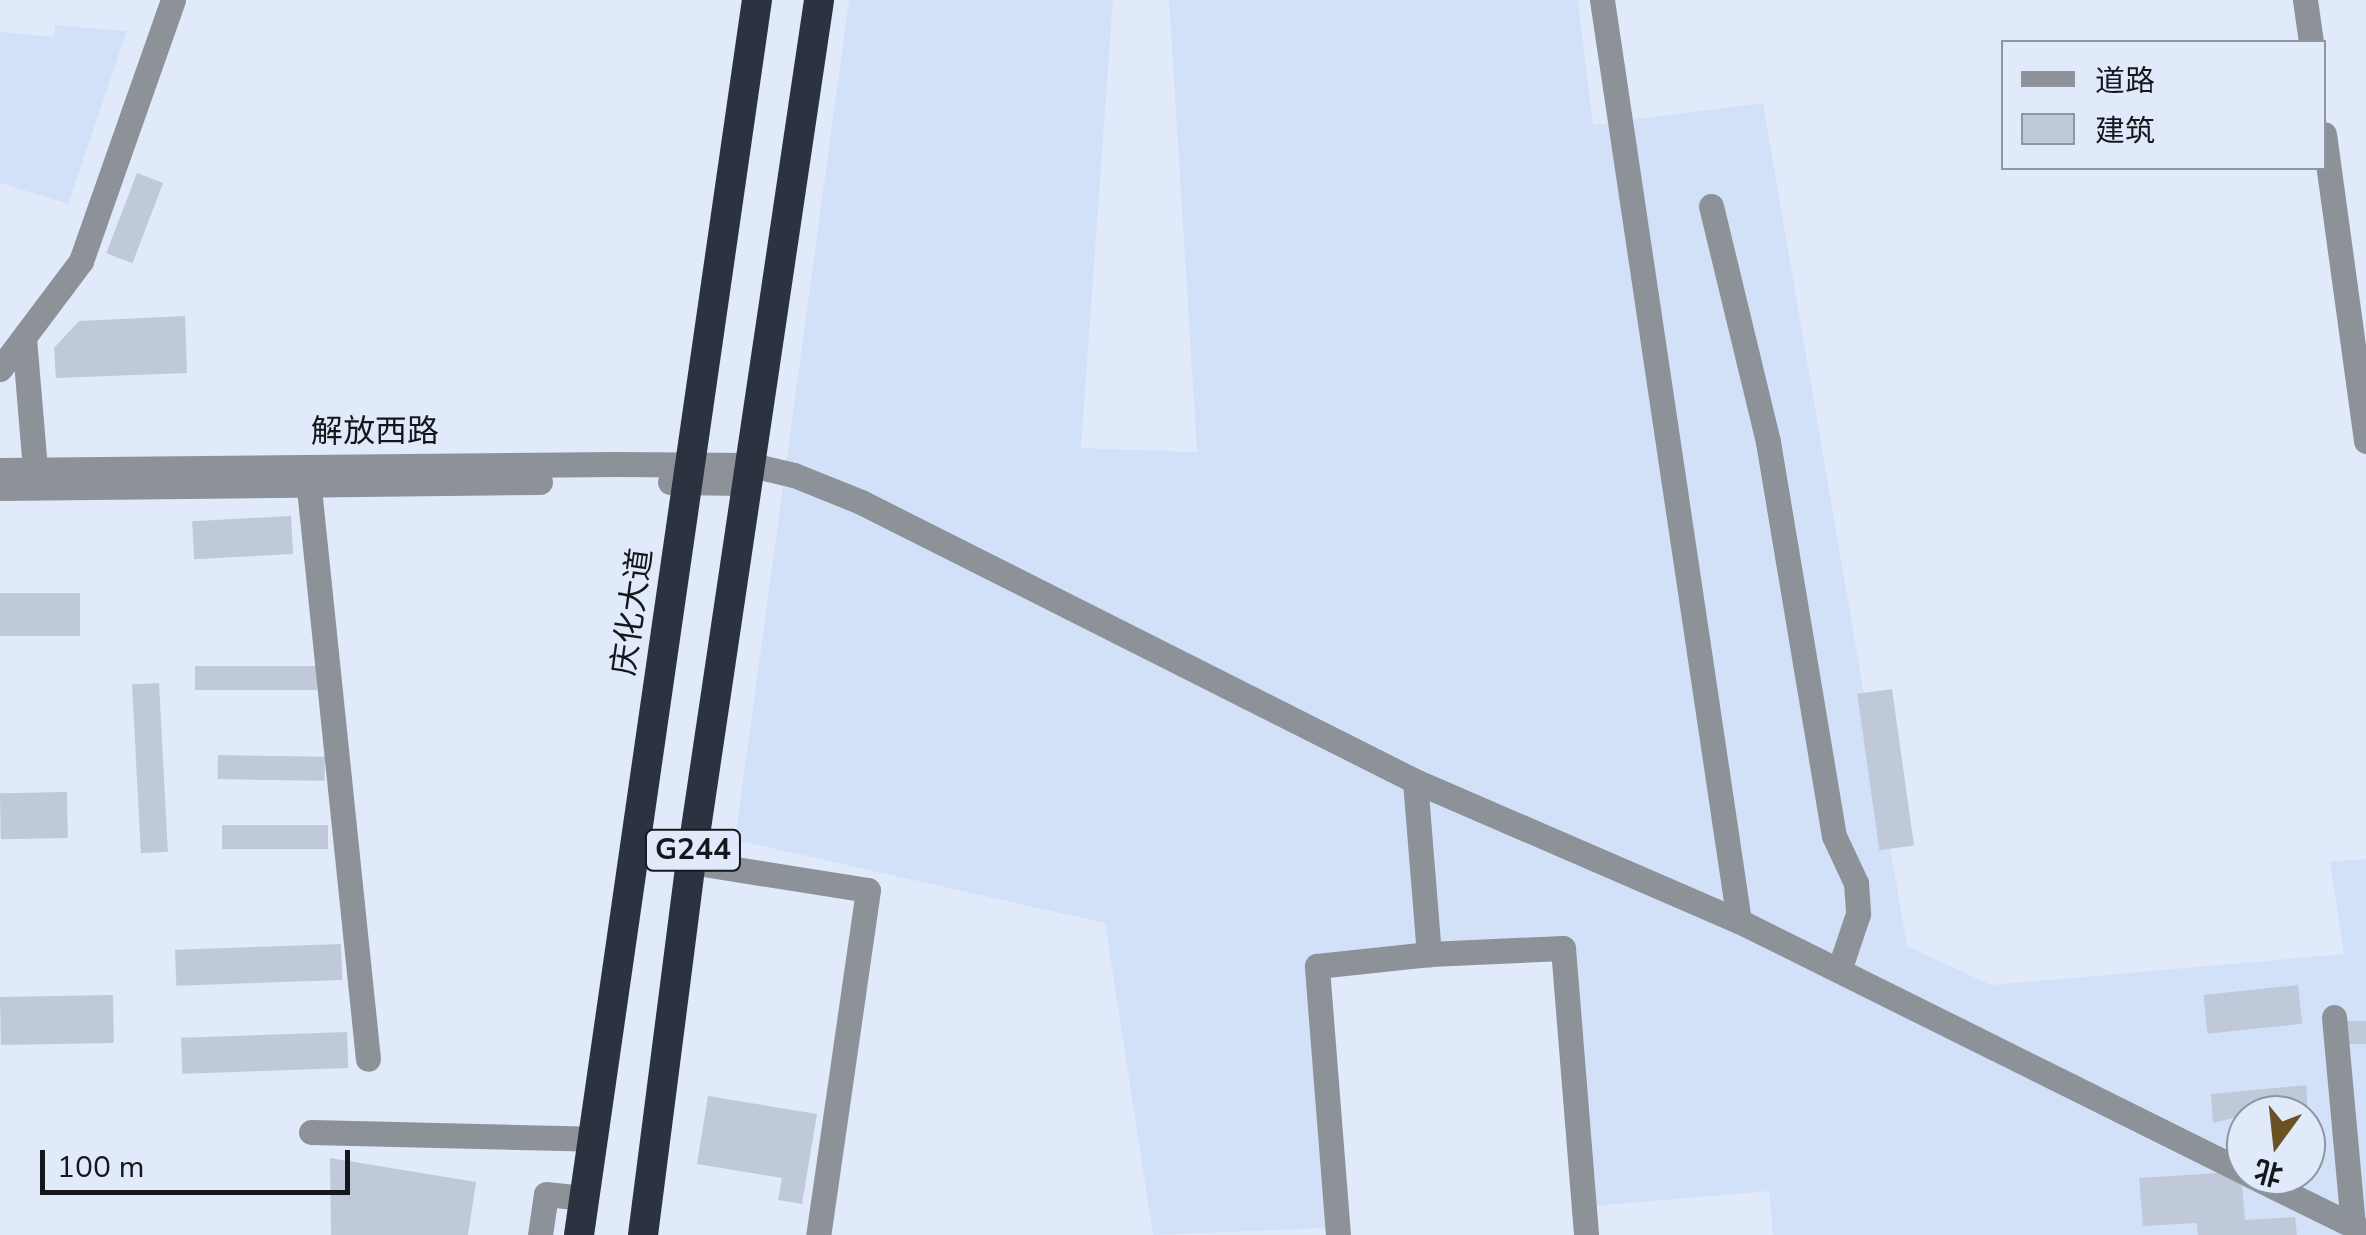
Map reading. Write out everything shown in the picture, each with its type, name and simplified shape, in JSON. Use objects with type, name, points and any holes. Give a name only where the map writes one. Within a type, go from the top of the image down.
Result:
[{"type":"highway","name":"庆化大道","points":[[579,1235],[757,0]]},
{"type":"highway","name":"G244","points":[[643,1235],[691,862],[818,0]]},
{"type":"street","points":[[0,370],[81,261],[172,0]]},
{"type":"street","points":[[1602,0],[1739,921]]},
{"type":"street","points":[[2305,0],[2311,40]]},
{"type":"street","points":[[2326,149],[2366,440]]},
{"type":"street","points":[[1711,206],[1768,442],[1834,836],[1856,883],[1858,914],[1839,970]]},
{"type":"street","points":[[24,338],[35,478]]},
{"type":"street","name":"解放西路","points":[[0,470],[35,478],[307,473],[749,474],[844,494],[1415,782],[1739,921],[2226,1163]]},
{"type":"street","points":[[307,473],[368,1059]]},
{"type":"street","name":"解放西路","points":[[0,488],[35,478]]},
{"type":"street","points":[[1415,782],[1429,954]]},
{"type":"street","points":[[691,862],[868,890],[818,1235]]},
{"type":"street","points":[[1338,1235],[1317,966],[1429,954],[1563,948],[1586,1235]]},
{"type":"street","points":[[2334,1017],[2360,1229]]},
{"type":"street","points":[[311,1132],[592,1139]]},
{"type":"street","points":[[540,1235],[546,1194],[584,1198]]},
{"type":"street","name":"解放西路","points":[[2291,1195],[2360,1229]]},
{"type":"shaded area","points":[[849,0],[1113,0],[1081,448],[1197,452],[1169,0],[1578,0],[1593,125],[1763,103],[1907,946],[1991,985],[2344,954],[2330,862],[2366,859],[2366,1235],[1773,1235],[1769,1191],[1595,1206],[1571,940],[1305,962],[1328,1228],[1153,1235],[1105,923],[735,840]]},
{"type":"shaded area","points":[[55,25],[127,31],[68,204],[0,183],[0,32],[54,37]]},
{"type":"building","points":[[137,173],[163,183],[132,263],[106,253]]},
{"type":"building","points":[[185,316],[187,373],[56,378],[54,348],[79,321]]},
{"type":"building","points":[[291,516],[293,554],[194,559],[192,521]]},
{"type":"building","points":[[0,593],[80,593],[80,636],[0,636]]},
{"type":"building","points":[[195,666],[317,666],[317,690],[195,690]]},
{"type":"building","points":[[159,683],[168,852],[141,853],[132,684]]},
{"type":"building","points":[[1892,689],[1914,845],[1879,850],[1857,694]]},
{"type":"building","points":[[218,755],[325,757],[325,781],[218,779]]},
{"type":"building","points":[[67,792],[68,838],[1,839],[0,793]]},
{"type":"building","points":[[222,825],[328,825],[328,849],[222,849]]},
{"type":"building","points":[[341,944],[342,980],[176,986],[175,950]]},
{"type":"building","points":[[2298,985],[2302,1024],[2208,1034],[2204,995]]},
{"type":"building","points":[[113,995],[114,1043],[1,1045],[0,997]]},
{"type":"building","points":[[2342,1021],[2366,1021],[2366,1044],[2342,1044]]},
{"type":"building","points":[[347,1032],[348,1068],[182,1074],[181,1038]]},
{"type":"building","points":[[2306,1085],[2307,1095],[2226,1095],[2226,1120],[2213,1123],[2211,1094]]},
{"type":"building","points":[[708,1096],[817,1114],[802,1204],[778,1200],[782,1178],[697,1164]]},
{"type":"building","points":[[330,1158],[476,1182],[468,1235],[331,1235]]},
{"type":"building","points":[[2219,1173],[2226,1176],[2226,1195],[2243,1195],[2245,1220],[2295,1217],[2297,1235],[2198,1235],[2197,1223],[2143,1226],[2139,1178]]}]
